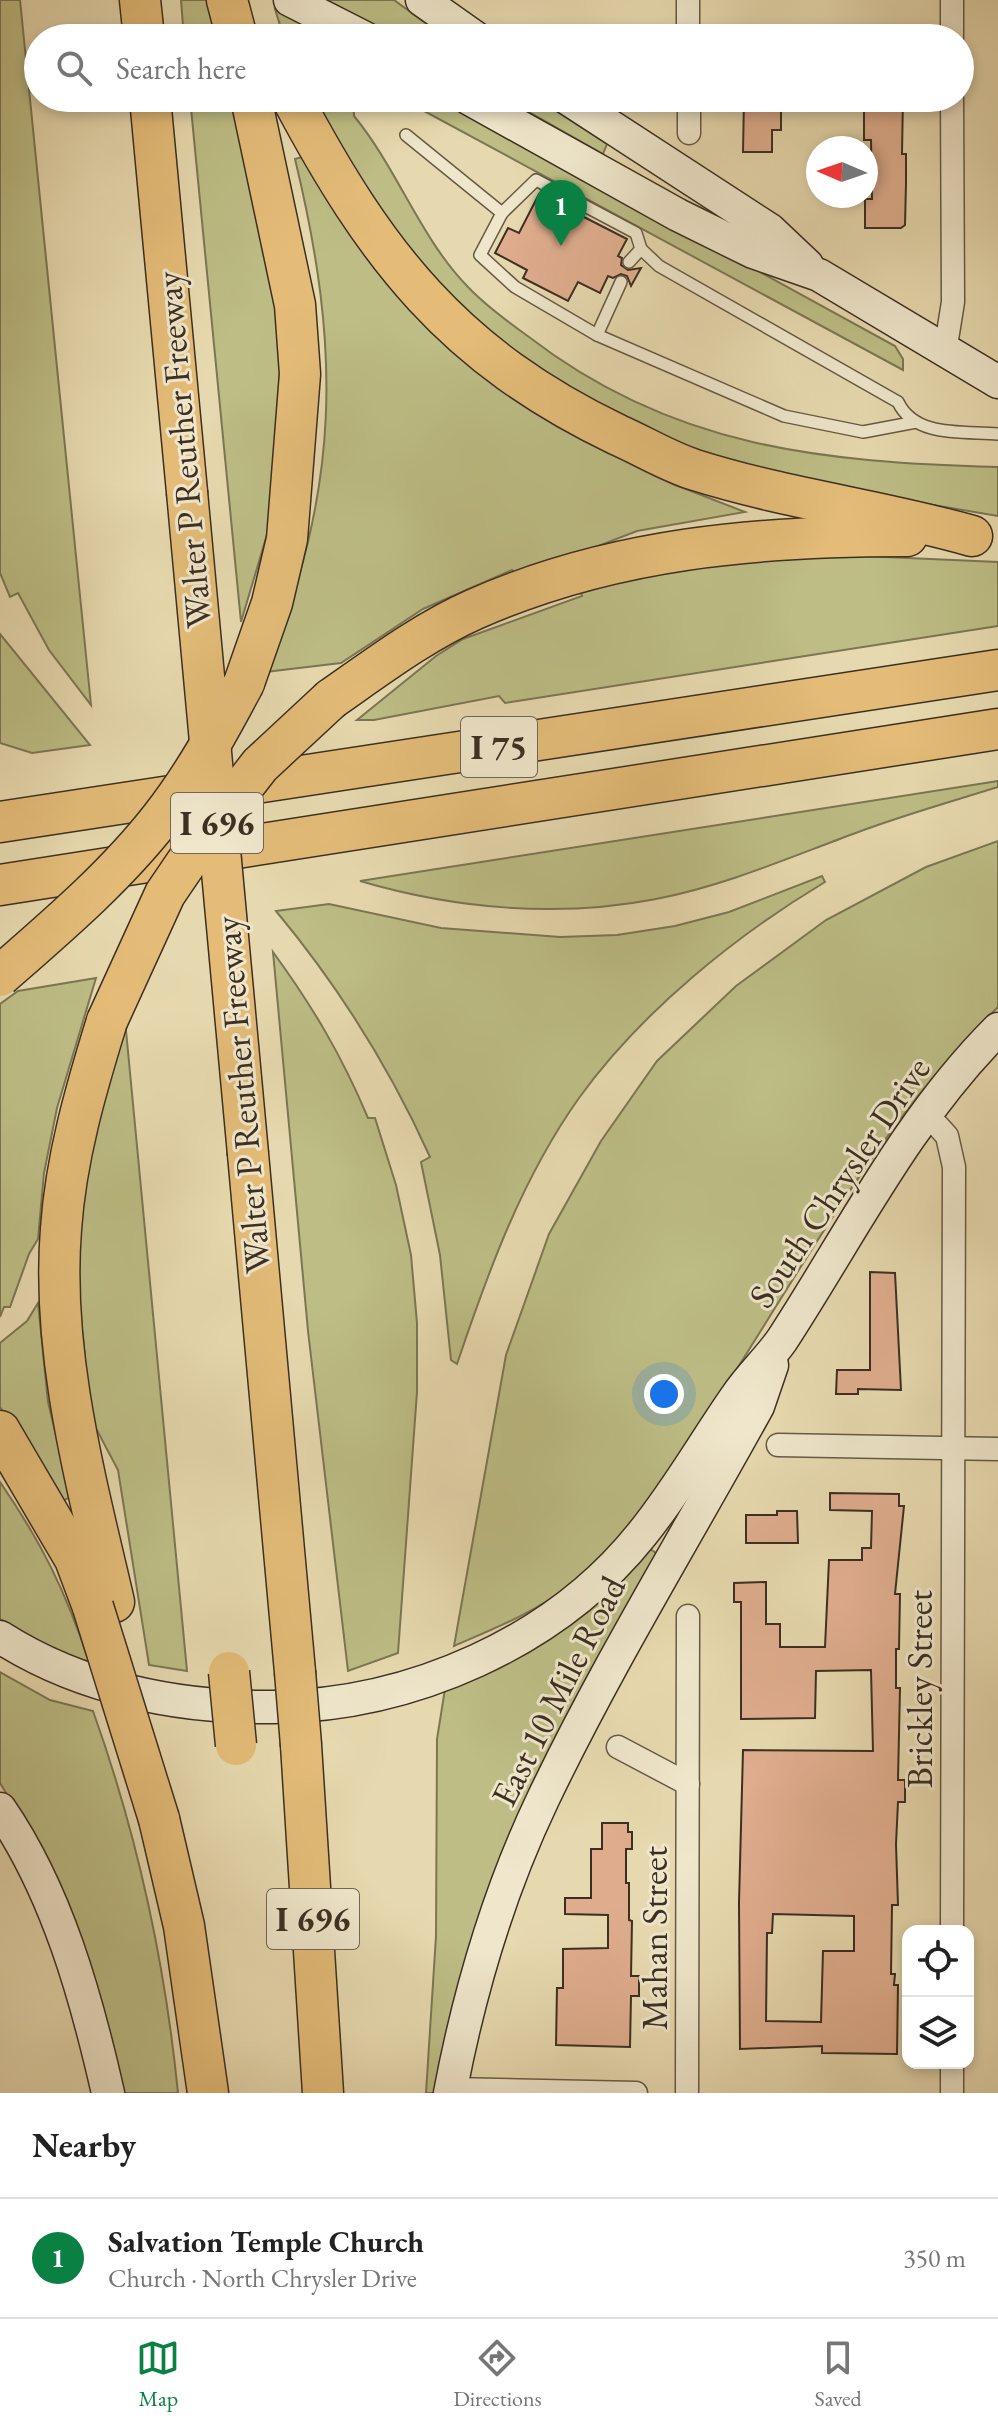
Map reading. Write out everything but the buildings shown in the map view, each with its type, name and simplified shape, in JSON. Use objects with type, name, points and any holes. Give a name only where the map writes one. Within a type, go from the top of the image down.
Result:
[{"type":"highway","points":[[140,0],[143,24]]},
{"type":"highway","name":"Walter P Reuther Freeway","points":[[151,112],[295,1672],[323,2093]]},
{"type":"highway","points":[[0,976],[93,892],[160,820],[215,737],[244,683],[272,603],[287,539],[300,374],[292,290],[254,112]]},
{"type":"highway","points":[[299,112],[328,167],[384,251],[432,307],[512,375],[593,423],[691,469],[787,497],[905,517],[985,537]]},
{"type":"highway","points":[[208,2093],[184,1926],[103,1604],[67,1364],[60,1280],[66,1184],[83,1097],[107,1021],[165,894],[201,841],[260,765],[331,699],[408,646],[474,610],[575,571],[649,553],[773,538],[985,537]]},
{"type":"highway","name":"I 75","points":[[0,822],[998,670]]},
{"type":"highway","name":"I 75","points":[[0,885],[998,729]]},
{"type":"highway","points":[[0,1431],[103,1604]]},
{"type":"highway","points":[[229,1672],[236,1745]]},
{"type":"main road","points":[[290,0],[337,24]]},
{"type":"main road","points":[[422,0],[456,24]]},
{"type":"main road","points":[[493,112],[678,215],[753,252],[819,275]]},
{"type":"main road","points":[[589,112],[770,230],[819,275],[998,382]]},
{"type":"main road","name":"South Chrysler Drive","points":[[780,1343],[868,1197],[926,1113],[998,1029]]},
{"type":"main road","points":[[0,1637],[41,1661],[87,1679],[157,1697],[226,1706],[309,1706],[349,1701],[447,1673],[491,1655],[533,1632],[606,1573],[641,1536],[710,1441],[736,1397],[780,1343]]},
{"type":"main road","name":"East 10 Mile Road","points":[[450,2091],[488,1945],[542,1801],[592,1701],[758,1406],[780,1343]]},
{"type":"main road","points":[[0,1809],[50,1900],[87,2009],[108,2093]]},
{"type":"street","points":[[688,0],[688,24]]},
{"type":"street","points":[[952,0],[952,24]]},
{"type":"street","points":[[689,112],[689,133]]},
{"type":"street","points":[[945,352],[953,302],[952,112]]},
{"type":"street","name":"Brickley Street","points":[[926,1113],[947,1136],[954,1167],[952,1925]]},
{"type":"street","points":[[778,1445],[998,1449]]},
{"type":"street","name":"Mahan Street","points":[[687,2093],[688,1616]]},
{"type":"street","points":[[618,1747],[688,1784]]},
{"type":"street","points":[[952,2069],[952,2093]]},
{"type":"street","points":[[450,2091],[636,2093]]},
{"type":"lane","points":[[406,135],[502,213]]},
{"type":"lane","points":[[916,422],[863,432],[814,425],[784,416],[597,335],[515,287],[480,255],[502,213],[536,180],[636,233],[641,249],[659,266],[898,402],[904,414],[916,422],[934,429],[998,434]]},
{"type":"lane","points":[[629,262],[641,249]]},
{"type":"lane","points":[[597,335],[621,282]]},
{"type":"green space","points":[[0,0],[20,0],[24,40],[24,112],[31,112],[91,705],[49,650],[18,593],[10,597],[0,573]]},
{"type":"green space","points":[[181,0],[216,0],[222,24],[183,24]]},
{"type":"green space","points":[[326,0],[394,0],[427,24],[372,24]]},
{"type":"green space","points":[[275,9],[306,24],[280,24]]},
{"type":"green space","points":[[191,112],[242,112],[283,299],[274,511],[241,622]]},
{"type":"green space","points":[[316,112],[354,112],[451,268],[497,314],[583,374],[638,403],[694,426],[752,442],[871,460],[998,467],[998,516],[739,472],[555,388],[422,275]]},
{"type":"green space","points":[[426,112],[468,112],[895,346],[903,359],[903,370]]},
{"type":"green space","points":[[529,112],[558,112],[607,144],[603,154]]},
{"type":"green space","points":[[302,157],[611,452],[673,484],[745,512],[637,531],[518,577],[512,570],[423,609],[341,663],[265,672],[290,605],[308,541],[320,479],[326,418],[326,356],[320,294],[295,159]]},
{"type":"green space","points":[[840,555],[998,562],[998,626],[505,703],[499,696],[374,720],[357,720],[436,656],[463,639],[582,596],[579,588],[661,568]]},
{"type":"green space","points":[[0,634],[90,745],[32,753],[0,743]]},
{"type":"green space","points":[[998,781],[998,787],[889,821],[731,879],[656,899],[619,905],[507,908],[433,898],[360,881]]},
{"type":"green space","points":[[998,841],[998,1007],[959,1047],[890,1133],[828,1224],[684,1453],[621,1535],[558,1594],[514,1619],[454,1646],[506,1355],[549,1234],[601,1141],[657,1061],[736,986],[826,920],[926,867]]},
{"type":"green space","points":[[822,876],[825,882],[757,926],[660,1006],[579,1098],[540,1160],[494,1260],[457,1364],[451,1360],[440,1255],[421,1162],[430,1157],[398,1091],[362,1029],[276,911],[329,904],[441,928],[560,937],[617,935],[675,926],[729,912]]},
{"type":"green space","points":[[273,952],[326,1032],[368,1118],[375,1118],[396,1185],[411,1255],[417,1323],[417,1392],[398,1653],[348,1671],[308,1331]]},
{"type":"green space","points":[[96,978],[57,1108],[44,1173],[38,1239],[29,1254],[10,1307],[4,1307],[0,1317],[0,1004],[18,991]]},
{"type":"green space","points":[[125,1020],[187,1671],[149,1665],[118,1470],[91,1419],[77,1279],[82,1194],[95,1120]]},
{"type":"green space","points":[[38,1303],[48,1402],[71,1497],[60,1502],[33,1453],[0,1407],[0,1343],[27,1321]]},
{"type":"green space","points":[[0,1482],[52,1569],[89,1662],[61,1653],[0,1619]]},
{"type":"green space","points":[[650,1549],[659,1555],[436,2093],[426,2093],[436,1936],[437,1739],[445,1689],[614,1586]]},
{"type":"green space","points":[[0,1672],[50,1700],[93,1711],[123,1804],[147,1899],[165,1996],[178,2093],[122,2093],[8,1796],[0,1783]]},
{"type":"place","name":"Salvation Temple Church","points":[[561,246]]}]
